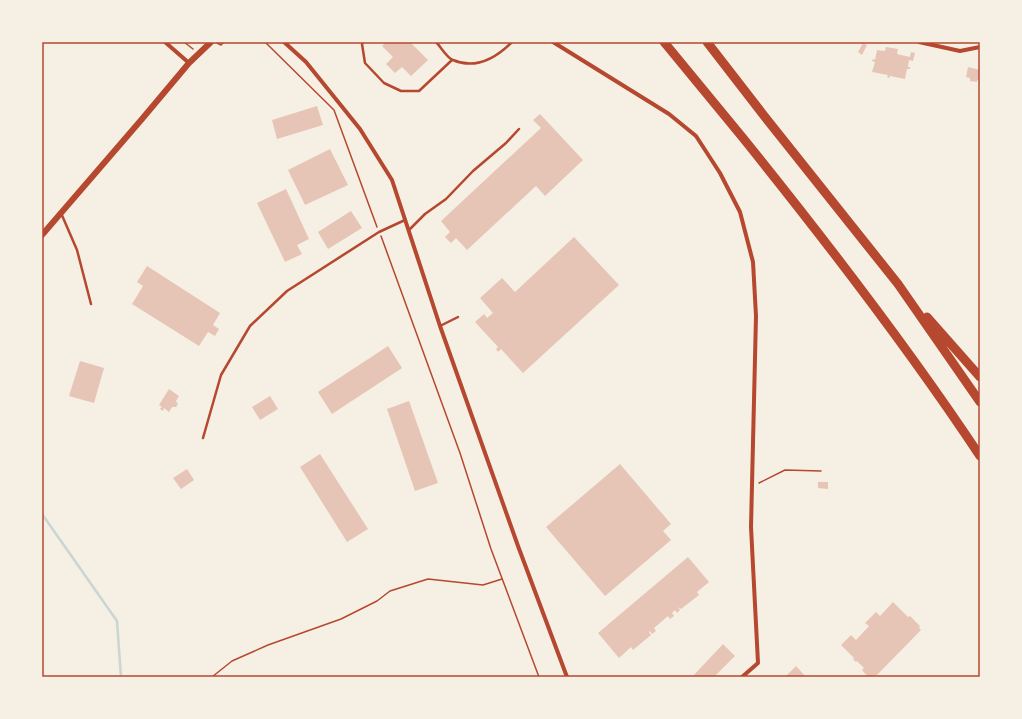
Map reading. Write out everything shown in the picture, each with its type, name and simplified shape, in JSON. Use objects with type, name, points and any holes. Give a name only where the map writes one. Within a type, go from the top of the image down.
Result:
[{"type":"highway","points":[[664,42],[743,138],[875,307],[952,414],[980,456]]},
{"type":"highway","points":[[707,42],[764,117],[898,284],[980,378]]},
{"type":"highway","points":[[898,284],[980,402]]},
{"type":"street","points":[[165,42],[189,63]]},
{"type":"street","points":[[42,235],[189,63],[212,42]]},
{"type":"street","points":[[284,42],[306,62],[360,129],[392,180],[440,326],[518,546],[568,677]]},
{"type":"street","points":[[553,42],[669,114],[696,136],[720,173],[740,212],[753,262],[756,316],[751,527],[758,662],[742,677]]},
{"type":"street","points":[[919,42],[960,51],[980,47]]},
{"type":"lane","points":[[363,42],[365,63],[384,83],[400,91],[419,91],[452,60]]},
{"type":"lane","points":[[436,42],[452,60],[473,65],[489,60],[502,52],[512,42]]},
{"type":"lane","points":[[408,230],[425,214],[446,199],[473,171],[506,143],[519,129]]},
{"type":"lane","points":[[61,212],[77,250],[91,304]]},
{"type":"lane","points":[[202,438],[221,375],[250,326],[287,291],[379,232],[405,220]]},
{"type":"lane","points":[[440,326],[458,317]]},
{"type":"path","points":[[184,42],[194,50]]},
{"type":"path","points":[[212,42],[221,45],[224,42]]},
{"type":"path","points":[[265,42],[334,110],[460,453],[491,549],[539,677]]},
{"type":"path","points":[[752,486],[786,470],[821,471]]},
{"type":"path","points":[[212,677],[232,661],[268,645],[341,619],[377,601],[390,591],[428,579],[483,585],[502,579]]},
{"type":"building","points":[[382,42],[410,42],[428,60],[411,76],[402,67],[395,73],[386,64],[393,57],[382,46],[384,44]]},
{"type":"building","points":[[863,43],[867,45],[862,55],[858,52]]},
{"type":"building","points":[[886,47],[898,49],[897,54],[910,57],[911,52],[915,53],[913,61],[909,60],[908,67],[910,67],[910,69],[907,69],[905,79],[890,76],[889,78],[887,77],[888,75],[872,72],[875,62],[872,61],[873,59],[875,60],[877,50],[885,51]]},
{"type":"building","points":[[968,67],[980,70],[980,81],[970,81],[970,78],[966,77]]},
{"type":"building","points":[[317,106],[323,125],[277,139],[272,120]]},
{"type":"building","points":[[540,114],[583,160],[545,196],[536,186],[467,250],[456,238],[451,243],[445,237],[450,232],[441,221],[541,128],[533,120]]},
{"type":"building","points":[[330,149],[348,185],[305,205],[288,170]]},
{"type":"building","points":[[286,189],[309,239],[297,245],[302,254],[285,262],[257,203]]},
{"type":"building","points":[[351,211],[362,228],[328,249],[318,232]]},
{"type":"building","points":[[574,237],[619,285],[523,373],[501,349],[498,352],[496,349],[498,347],[475,322],[484,314],[487,318],[493,313],[480,298],[502,278],[515,292]]},
{"type":"building","points":[[147,266],[220,313],[213,325],[219,329],[215,336],[208,332],[199,346],[132,304],[143,286],[137,282]]},
{"type":"building","points":[[388,346],[402,368],[332,414],[318,392]]},
{"type":"building","points":[[80,361],[104,368],[94,403],[69,396]]},
{"type":"building","points":[[169,389],[179,396],[176,401],[178,404],[176,407],[172,407],[169,412],[164,408],[163,411],[160,409],[162,407],[159,405]]},
{"type":"building","points":[[270,396],[278,409],[260,420],[252,407]]},
{"type":"building","points":[[409,401],[438,483],[415,491],[387,409]]},
{"type":"building","points":[[320,454],[368,529],[347,542],[300,467]]},
{"type":"building","points":[[620,464],[671,524],[663,531],[671,540],[605,596],[546,527]]},
{"type":"building","points":[[187,469],[194,480],[181,489],[173,478]]},
{"type":"building","points":[[818,482],[828,482],[828,489],[818,488]]},
{"type":"building","points":[[688,557],[709,582],[697,592],[699,595],[681,609],[678,607],[680,610],[677,613],[675,610],[672,613],[674,616],[670,619],[668,616],[654,628],[656,631],[652,634],[650,631],[649,632],[651,635],[633,650],[631,647],[619,658],[598,633]]},
{"type":"building","points":[[893,602],[908,617],[910,616],[920,626],[919,628],[921,630],[875,677],[868,677],[862,670],[864,668],[853,659],[854,658],[841,645],[851,635],[856,640],[869,626],[865,623],[876,612],[880,616]]},
{"type":"building","points":[[723,644],[735,656],[714,677],[692,677]]},
{"type":"building","points":[[796,666],[806,677],[785,677]]},
{"type":"waterway","points":[[42,514],[117,621],[121,677]]}]
